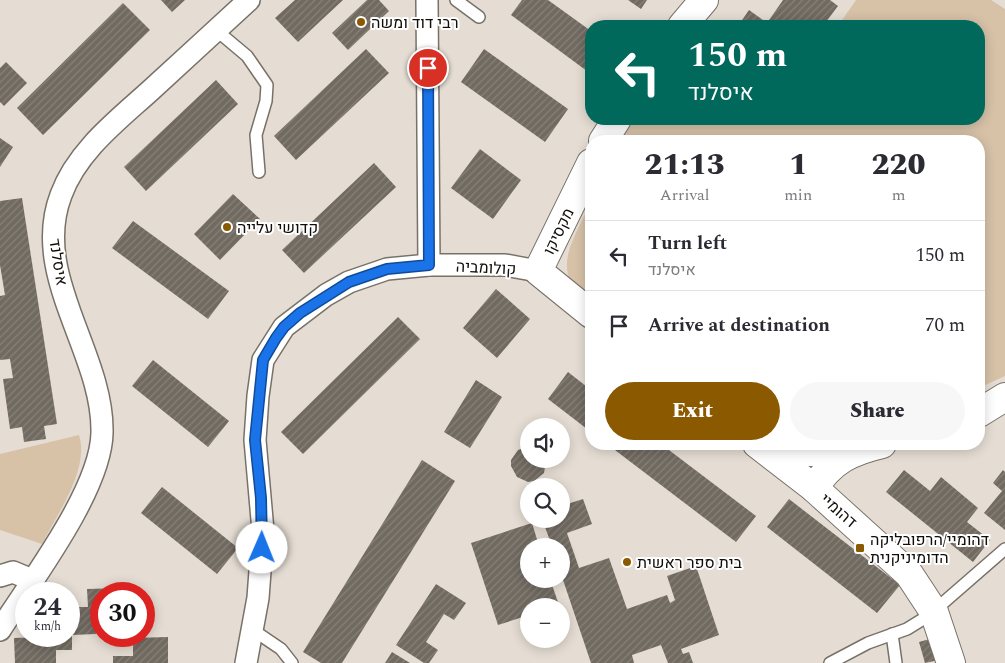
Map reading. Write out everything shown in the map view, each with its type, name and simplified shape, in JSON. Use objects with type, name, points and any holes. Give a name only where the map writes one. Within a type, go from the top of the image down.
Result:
[{"type":"street","name":"איסלנד","points":[[0,630],[87,489],[102,434],[91,370],[58,276],[54,233],[60,195],[82,158],[109,129],[249,0]]},
{"type":"street","points":[[427,0],[429,265]]},
{"type":"street","points":[[687,20],[704,0]]},
{"type":"street","name":"מקסיקו","points":[[538,272],[585,175]]},
{"type":"street","name":"קולומביה","points":[[246,663],[258,598],[263,531],[255,440],[263,360],[284,327],[319,300],[349,282],[387,269],[429,265],[505,265],[538,272]]},
{"type":"street","points":[[538,272],[585,309]]},
{"type":"street","points":[[985,409],[1005,397]]},
{"type":"street","name":"דהומיי","points":[[765,450],[814,488],[909,574],[934,612],[951,663]]},
{"type":"street","points":[[781,450],[852,452],[860,450]]},
{"type":"street","points":[[814,488],[829,467],[852,452]]},
{"type":"street","points":[[0,576],[13,572],[32,580]]},
{"type":"lane","points":[[456,0],[479,17]]},
{"type":"lane","points":[[216,30],[247,56],[267,85],[266,102],[256,135],[259,172]]},
{"type":"lane","points":[[830,663],[868,643],[907,629],[934,612],[1005,549]]},
{"type":"lane","points":[[253,630],[281,649],[292,663]]},
{"type":"lane","points":[[892,634],[896,663]]},
{"type":"shaded area","points":[[856,0],[991,0],[1005,9],[1005,376],[985,385],[985,135],[620,135],[627,125],[985,125],[985,20],[842,20]]},
{"type":"shaded area","points":[[585,214],[585,296],[571,282],[568,274],[568,256],[573,239]]},
{"type":"shaded area","points":[[79,435],[81,448],[80,462],[76,477],[42,544],[0,530],[0,454]]},
{"type":"building","points":[[161,0],[185,0],[172,12]]},
{"type":"building","points":[[295,0],[343,0],[298,42],[275,18]]},
{"type":"building","name":"רבי דוד ומשה","points":[[367,0],[379,0],[389,11],[348,50],[332,33]]},
{"type":"building","points":[[522,0],[548,0],[585,27],[585,70],[511,15]]},
{"type":"building","points":[[628,0],[647,0],[641,9]]},
{"type":"building","points":[[783,0],[830,0],[838,6],[828,20],[769,20]]},
{"type":"building","points":[[123,3],[150,30],[43,135],[17,108]]},
{"type":"building","points":[[749,10],[763,20],[742,20]]},
{"type":"building","points":[[366,49],[389,73],[296,160],[274,136]]},
{"type":"building","points":[[484,49],[568,109],[545,142],[461,82]]},
{"type":"building","points":[[6,62],[27,83],[4,106],[0,102],[0,68]]},
{"type":"building","points":[[216,80],[238,104],[146,191],[124,167]]},
{"type":"building","points":[[0,138],[13,147],[0,167]]},
{"type":"building","points":[[480,149],[521,180],[493,219],[451,188]]},
{"type":"building","points":[[374,163],[396,187],[304,273],[282,250]]},
{"type":"building","name":"קדושי עלייה","points":[[233,194],[260,219],[220,260],[194,234]]},
{"type":"building","points":[[22,198],[57,424],[44,426],[46,439],[24,442],[22,427],[10,429],[3,379],[13,378],[10,359],[0,360],[0,296],[5,295],[0,265],[0,201]]},
{"type":"building","points":[[133,221],[229,291],[208,319],[112,248]]},
{"type":"building","points":[[496,289],[530,319],[497,358],[463,328]]},
{"type":"building","points":[[398,317],[420,339],[303,454],[281,432]]},
{"type":"building","points":[[153,360],[229,421],[208,447],[132,386]]},
{"type":"building","points":[[568,372],[585,385],[585,427],[548,399]]},
{"type":"building","points":[[476,380],[502,397],[470,448],[444,432]]},
{"type":"building","points":[[520,449],[520,468],[545,468],[544,473],[538,478],[517,477],[511,466],[511,460]]},
{"type":"building","points":[[615,450],[669,450],[756,516],[736,542]]},
{"type":"building","points":[[422,460],[455,481],[342,663],[321,663],[303,652]]},
{"type":"building","points":[[904,470],[930,491],[941,477],[978,508],[967,522],[990,540],[973,562],[886,492]]},
{"type":"building","points":[[1003,470],[1005,472],[1005,530],[984,513],[1002,491],[993,483]]},
{"type":"building","points":[[162,487],[238,548],[217,574],[141,513]]},
{"type":"building","points":[[583,499],[592,524],[567,533],[569,538],[549,538],[545,528],[570,528],[570,503]]},
{"type":"building","points":[[789,499],[900,585],[877,613],[767,527]]},
{"type":"building","points":[[520,527],[534,528],[537,538],[520,538],[520,588],[553,588],[557,598],[520,598],[520,618],[498,625],[471,543]]},
{"type":"building","points":[[570,542],[579,568],[609,558],[627,609],[667,595],[670,603],[675,600],[667,576],[696,566],[719,635],[681,649],[683,654],[689,652],[693,663],[668,663],[661,645],[632,655],[634,663],[591,663],[566,588],[570,588]]},
{"type":"building","points":[[436,584],[466,603],[454,620],[444,614],[426,642],[438,650],[429,663],[424,663],[396,645]]},
{"type":"building","points":[[87,589],[90,589],[90,634],[80,635],[80,607],[88,607]]},
{"type":"building","points":[[155,637],[168,637],[168,663],[113,663],[113,656],[133,656],[133,647],[155,647]]},
{"type":"building","points":[[937,637],[943,659],[925,663],[919,642]]},
{"type":"building","points":[[14,638],[15,647],[72,647],[72,650],[56,650],[56,663],[15,663]]},
{"type":"building","points":[[392,652],[410,663],[385,663]]},
{"type":"place","name":"רבי דוד ומשה","points":[[361,22]]},
{"type":"place","name":"קדושי עלייה","points":[[227,227]]},
{"type":"place","name":"דהומיי/הרפובליקה הדומיניקנית","points":[[860,548]]},
{"type":"place","name":"בית ספר ראשית","points":[[627,562]]},
{"type":"route","points":[[262,548],[261,498],[255,440],[263,360],[284,327],[326,295],[368,274],[406,266],[429,265],[428,68]]}]
